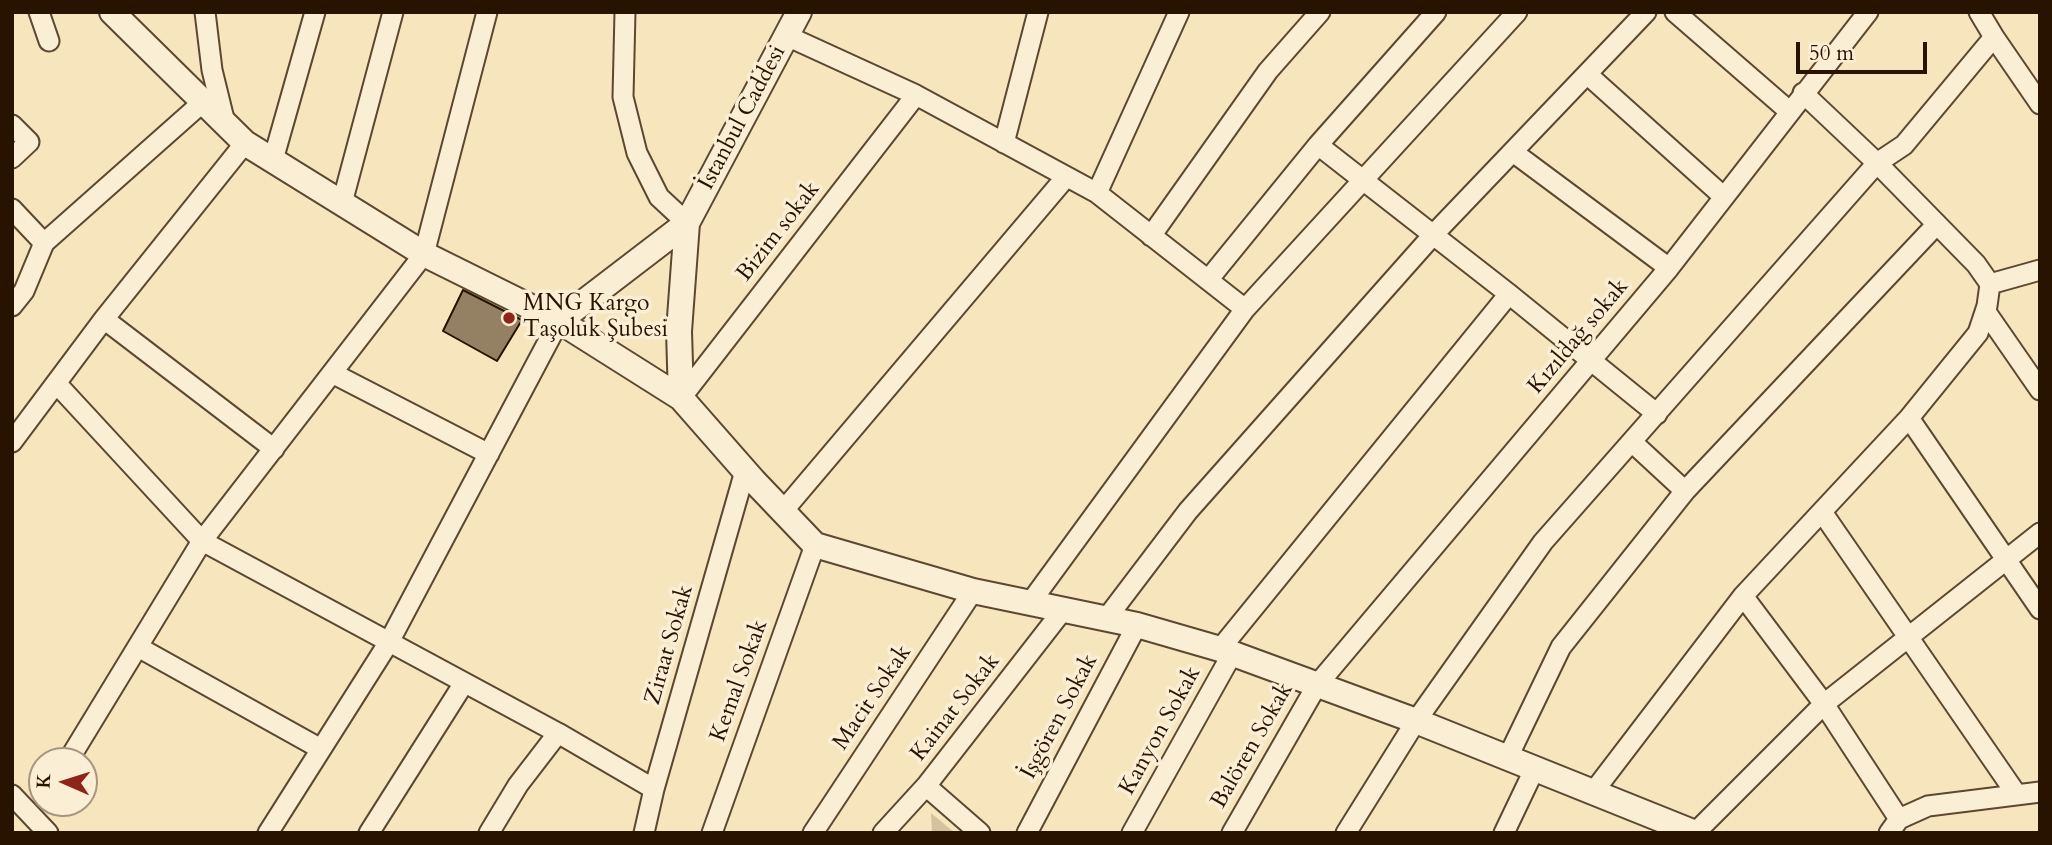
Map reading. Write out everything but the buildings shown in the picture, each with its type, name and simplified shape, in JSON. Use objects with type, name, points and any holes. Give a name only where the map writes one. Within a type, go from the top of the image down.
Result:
[{"type":"street","points":[[39,12],[49,41]]},
{"type":"street","points":[[112,12],[245,143],[424,254],[559,321],[681,398],[815,545],[973,591],[1137,625],[1226,651],[1416,721],[1695,833],[1824,704],[2040,533]]},
{"type":"street","points":[[205,12],[212,70],[225,123]]},
{"type":"street","points":[[273,160],[315,12]]},
{"type":"street","points":[[342,203],[393,12]]},
{"type":"street","points":[[77,747],[202,541],[424,254],[487,12]]},
{"type":"street","points":[[625,12],[623,97],[637,153],[659,197],[687,223]]},
{"type":"street","name":"İstanbul Caddesi","points":[[687,223],[799,12]]},
{"type":"street","points":[[1004,143],[1038,12]]},
{"type":"street","points":[[1097,193],[1179,12]]},
{"type":"street","points":[[1151,236],[1268,71],[1320,12]]},
{"type":"street","points":[[1208,280],[1318,145],[1436,12]]},
{"type":"street","points":[[1030,603],[1245,309],[1517,12]]},
{"type":"street","points":[[1105,618],[1188,511],[1433,234],[1646,12]]},
{"type":"street","points":[[1675,12],[1790,111]]},
{"type":"street","points":[[1979,12],[2040,104]]},
{"type":"street","name":"Kızıldağ sokak","points":[[1317,685],[1669,268],[1790,111],[1855,16]]},
{"type":"street","points":[[787,36],[916,96],[1097,193],[1245,309]]},
{"type":"street","points":[[1346,833],[1416,721],[1543,542],[1877,163],[1904,145],[1994,37]]},
{"type":"street","points":[[1587,74],[1724,197]]},
{"type":"street","points":[[1594,791],[1743,596],[1909,418],[1978,333],[1986,312],[1990,285],[1976,264],[1877,163],[1803,93]]},
{"type":"street","name":"Bizim sokak","points":[[681,398],[916,96]]},
{"type":"street","points":[[12,306],[24,291],[44,243],[203,102]]},
{"type":"street","points":[[12,125],[29,142],[12,158]]},
{"type":"street","points":[[12,442],[104,319],[245,143]]},
{"type":"street","points":[[1318,145],[1657,414]]},
{"type":"street","points":[[1513,152],[1669,268]]},
{"type":"street","points":[[783,512],[1066,177]]},
{"type":"street","points":[[12,209],[44,243]]},
{"type":"street","points":[[268,833],[389,642],[559,321],[687,223]]},
{"type":"street","points":[[681,398],[679,331],[687,223]]},
{"type":"street","points":[[1508,757],[1561,647],[1685,491],[1937,224]]},
{"type":"street","points":[[1990,285],[2040,270]]},
{"type":"street","name":"Kanyon Sokak","points":[[1132,833],[1226,651],[1509,294]]},
{"type":"street","points":[[1986,312],[2040,390]]},
{"type":"street","points":[[104,319],[274,449]]},
{"type":"street","points":[[332,373],[489,454]]},
{"type":"street","points":[[56,383],[202,541],[558,733],[654,789]]},
{"type":"street","points":[[1909,418],[2040,609]]},
{"type":"street","points":[[1632,442],[1685,491]]},
{"type":"street","name":"Ziraat Sokak","points":[[647,832],[654,789],[745,471]]},
{"type":"street","points":[[1822,512],[2017,795]]},
{"type":"street","name":"Kemal Sokak","points":[[712,833],[815,545]]},
{"type":"street","name":"Macit Sokak","points":[[813,833],[973,591]]},
{"type":"street","points":[[1743,596],[1824,704],[1894,826],[1928,806],[2040,792]]},
{"type":"street","name":"Kainat Sokak","points":[[883,833],[926,786],[1063,610]]},
{"type":"street","name":"İşgören Sokak","points":[[1027,833],[1137,625]]},
{"type":"street","points":[[138,647],[321,749]]},
{"type":"street","points":[[369,833],[464,682]]},
{"type":"street","name":"Balören Sokak","points":[[1232,833],[1317,685]]},
{"type":"street","points":[[489,833],[518,785],[558,733]]},
{"type":"street","points":[[1504,833],[1535,768]]},
{"type":"street","points":[[926,786],[980,833]]},
{"type":"street","points":[[12,794],[28,804]]},
{"type":"street","points":[[41,817],[48,833]]},
{"type":"shaded area","points":[[931,813],[955,833],[932,833]]},
{"type":"place","name":"MNG Kargo Taşoluk Şubesi","points":[[509,318]]}]
